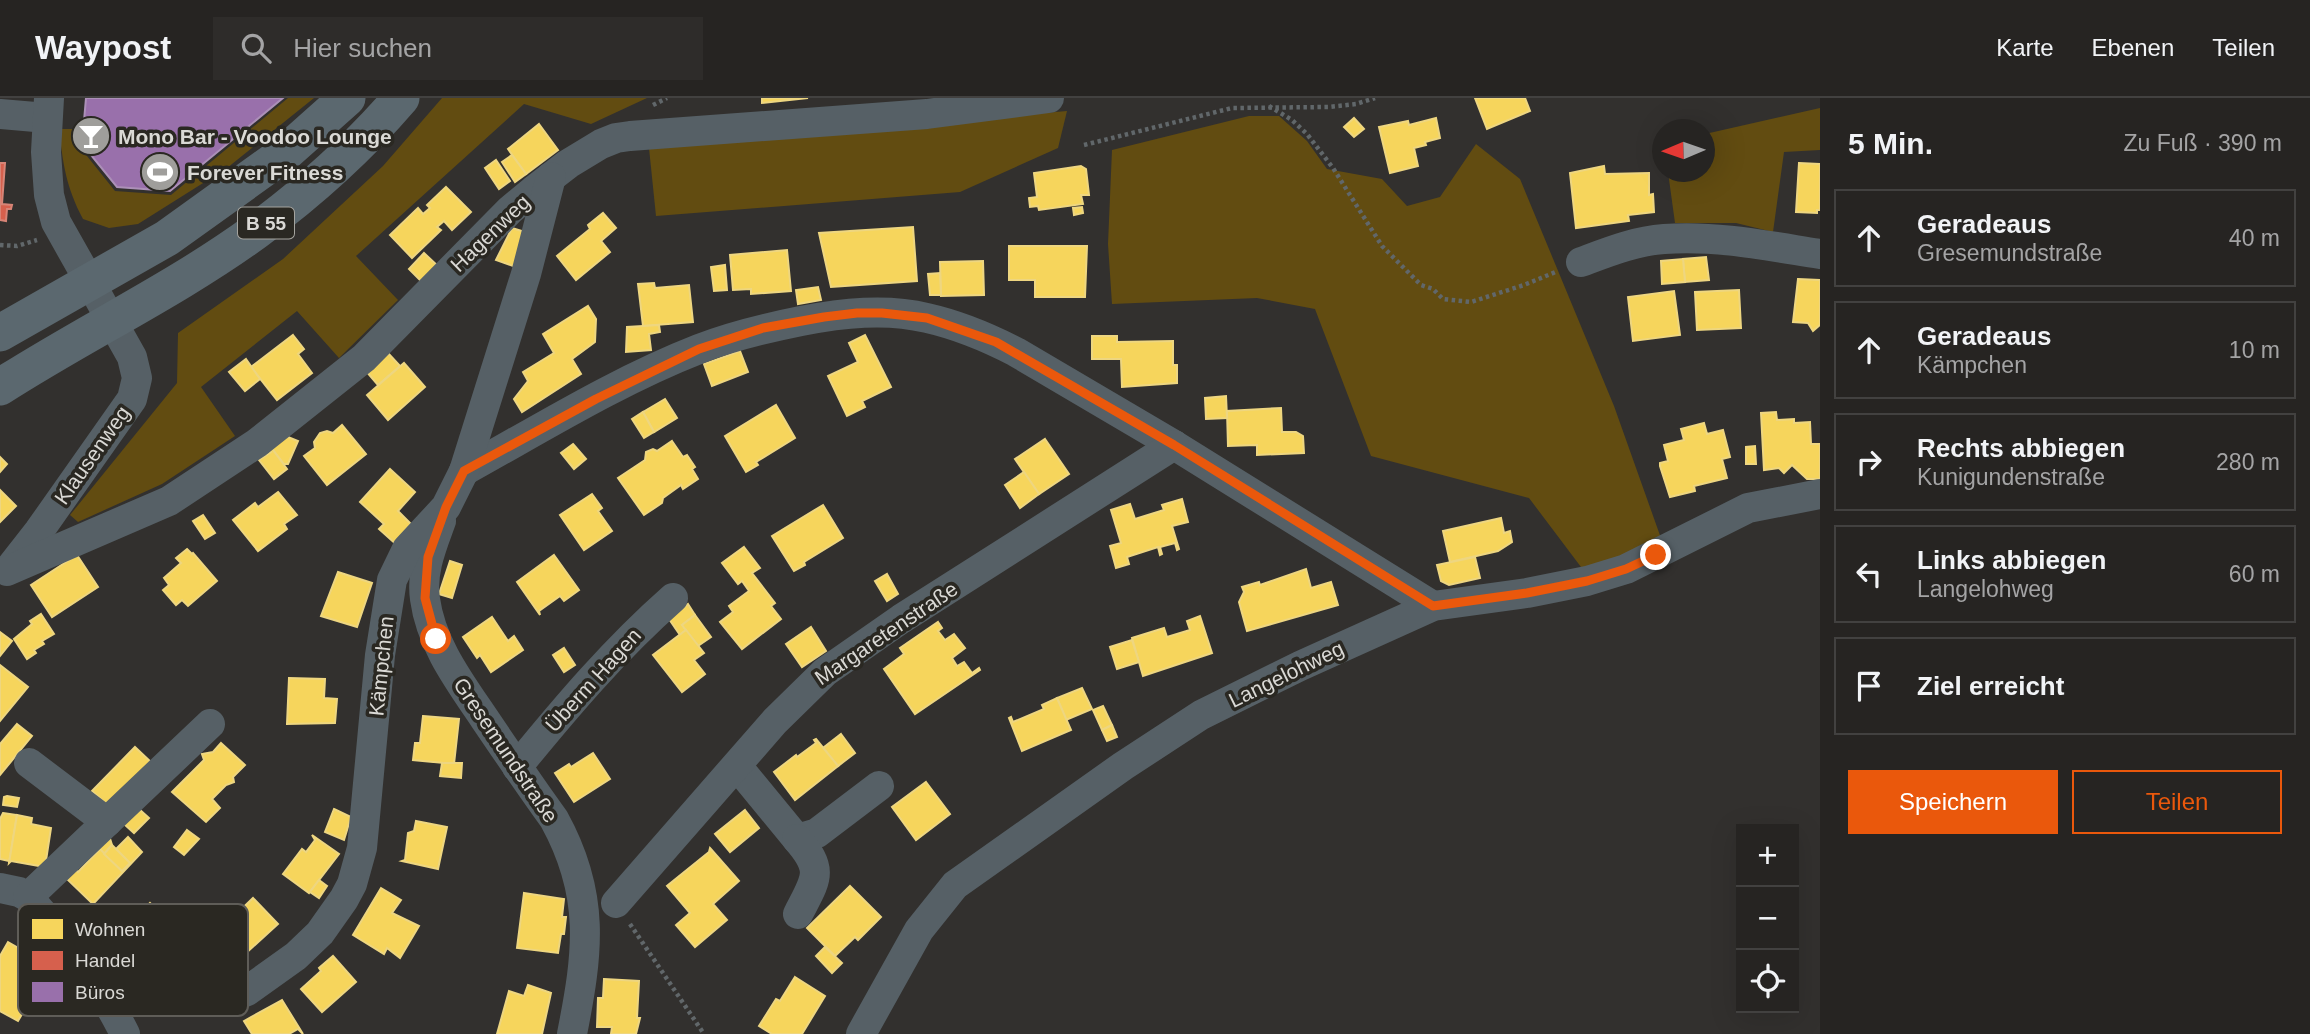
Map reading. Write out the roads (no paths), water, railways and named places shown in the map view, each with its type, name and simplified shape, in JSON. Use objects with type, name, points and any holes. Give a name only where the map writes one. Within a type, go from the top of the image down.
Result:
[{"type":"main road","name":"B 55","points":[[0,333],[155,246],[284,154],[347,98]]},
{"type":"main road","name":"B 55","points":[[0,387],[254,232],[320,181],[379,124],[401,98]]},
{"type":"street","name":"Hagenweg","points":[[4,575],[169,500],[257,443],[364,358],[510,210],[551,177],[601,144],[616,138],[928,114],[1049,98]]},
{"type":"street","name":"Klausenweg","points":[[4,575],[39,531],[132,399],[137,378],[132,357],[61,233],[49,195],[46,152],[48,108]]},
{"type":"street","points":[[0,114],[48,108]]},
{"type":"street","name":"Kämpchen","points":[[248,990],[277,971],[320,933],[352,884],[362,848],[380,655],[392,580],[407,549],[446,507],[464,471],[526,274],[551,177]]},
{"type":"street","points":[[1581,262],[1623,246],[1662,239],[1735,241],[1820,254]]},
{"type":"street","points":[[464,471],[596,399],[699,349],[763,328],[824,317],[882,313],[927,318],[996,342],[1174,445],[1433,606]]},
{"type":"street","name":"Margaretenstraße","points":[[616,903],[800,694],[825,672],[901,619],[1174,445]]},
{"type":"street","name":"Langelohweg","points":[[861,1034],[919,930],[955,885],[1123,766],[1202,715],[1300,666],[1433,606],[1527,593],[1587,581],[1626,569],[1748,508],[1820,494]]},
{"type":"street","name":"Gresemundstraße","points":[[446,507],[428,557],[425,598],[436,639],[453,672],[562,834],[580,882],[586,925],[584,973],[572,1034]]},
{"type":"street","name":"Überm Hagen","points":[[517,767],[610,658],[673,598]]},
{"type":"street","points":[[14,893],[107,822],[210,724]]},
{"type":"street","points":[[29,762],[107,822]]},
{"type":"street","points":[[737,766],[811,856],[814,872],[812,887],[798,914]]},
{"type":"street","points":[[797,839],[817,833],[880,786]]},
{"type":"street","points":[[115,1016],[125,1034]]},
{"type":"place","name":"Mono Bar - Voodoo Lounge","points":[[91,136]]},
{"type":"place","name":"Forever Fitness","points":[[160,172]]}]
